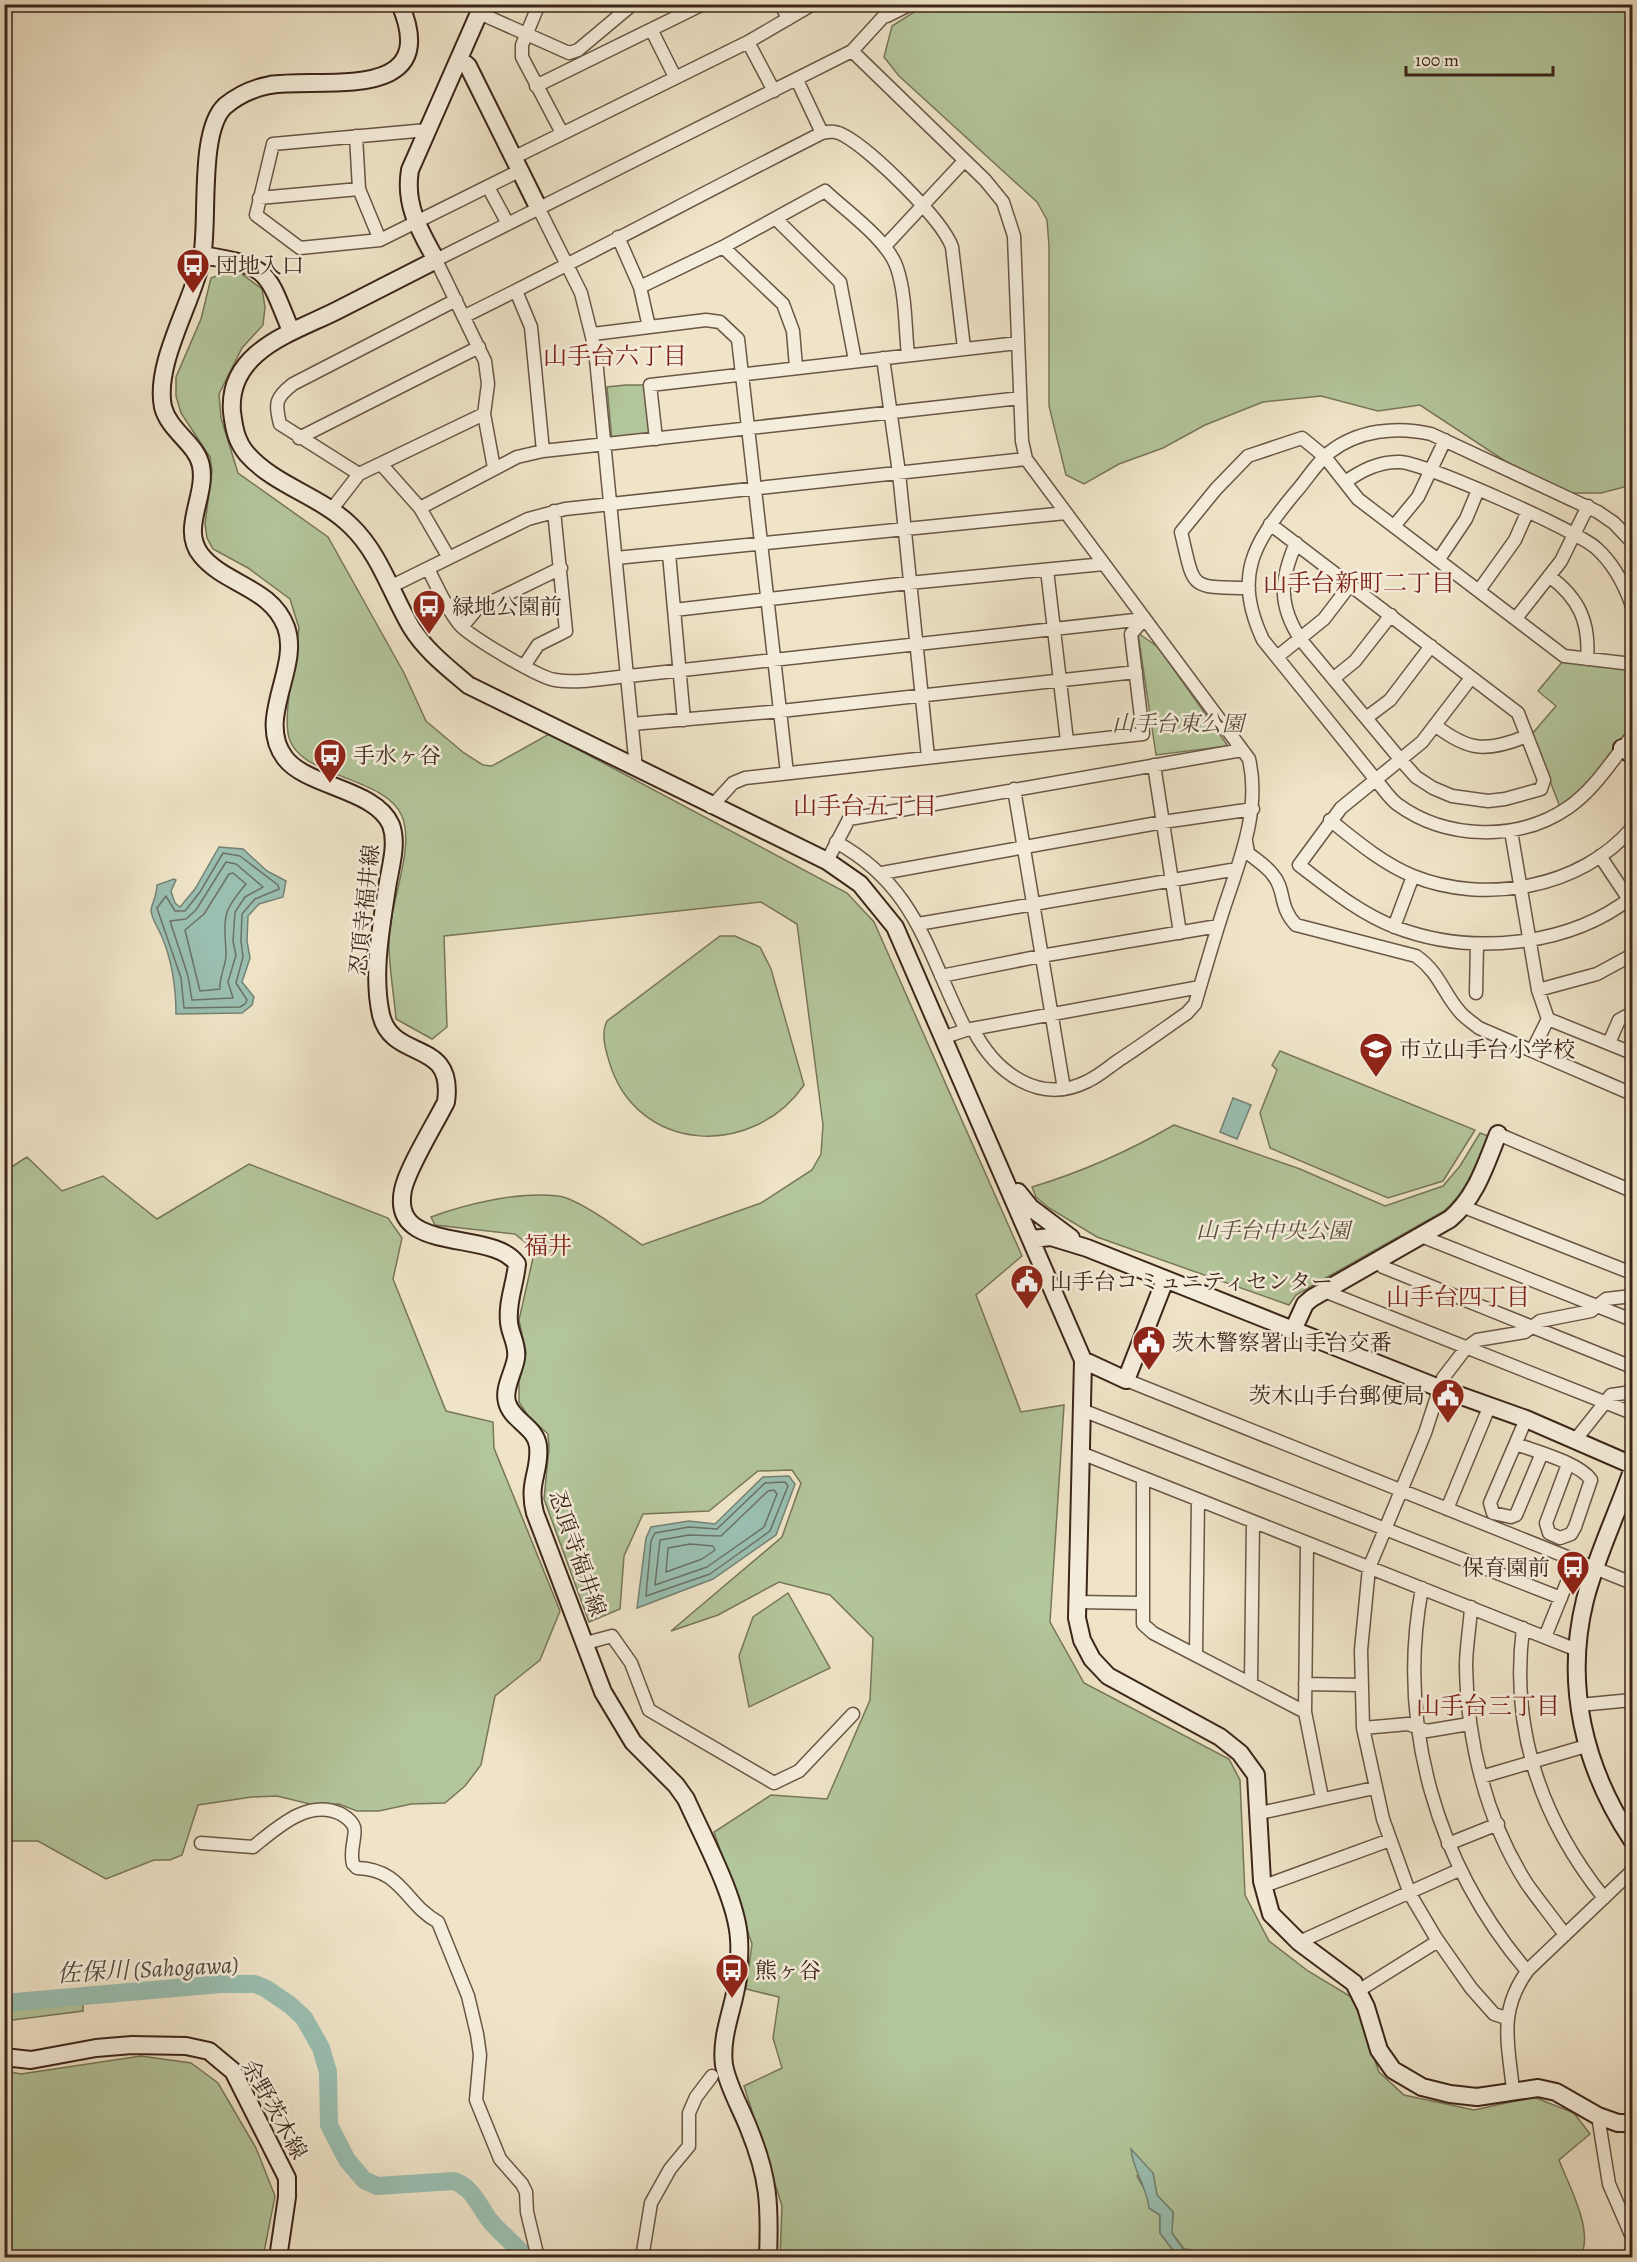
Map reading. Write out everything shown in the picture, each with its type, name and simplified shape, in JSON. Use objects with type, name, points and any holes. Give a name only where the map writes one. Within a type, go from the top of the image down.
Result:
[{"type":"street","name":"忍頂寺福井線","points":[[400,4],[409,29],[409,47],[393,69],[376,79],[357,84],[267,86],[247,92],[224,107],[212,128],[202,255],[193,294],[166,362],[163,406],[169,421],[198,458],[201,468],[193,541],[212,566],[263,596],[282,618],[288,631],[289,647],[275,734],[286,761],[373,806],[390,824],[393,846],[380,936],[381,1014],[386,1027],[395,1037],[439,1062],[447,1075],[448,1089],[446,1102],[403,1190],[403,1209],[412,1223],[427,1235],[496,1247],[511,1254],[517,1264],[508,1300],[509,1325],[516,1346],[516,1357],[506,1399],[509,1408],[538,1443],[531,1500],[603,1692],[633,1742],[676,1785],[686,1799],[728,1898],[739,1938],[738,1979],[723,2041],[724,2062],[726,2076],[749,2128],[767,2182],[770,2206],[768,2258]]},
{"type":"street","points":[[539,4],[522,45],[522,57],[562,133]]},
{"type":"street","points":[[536,86],[703,4]]},
{"type":"street","points":[[781,4],[788,19]]},
{"type":"street","points":[[427,130],[273,144],[259,198],[257,217],[296,247],[306,249],[380,240],[417,224],[488,187],[562,133],[748,42],[813,4]]},
{"type":"street","points":[[895,4],[852,51],[538,207],[328,315],[291,331],[250,359],[238,377],[231,400],[234,432],[246,453],[265,471],[332,509],[370,547],[419,639],[434,656],[468,685],[711,807],[827,861],[860,884],[896,927],[942,1038],[1007,1179],[1083,1360],[1077,1618],[1082,1640],[1092,1659],[1108,1676],[1220,1737],[1240,1753],[1256,1775],[1263,1886],[1271,1914],[1299,1942],[1354,1983],[1366,2007],[1379,2050],[1393,2070],[1422,2087],[1450,2094],[1476,2097],[1539,2088],[1556,2092],[1598,2116],[1618,2123],[1632,2123]]},
{"type":"street","points":[[881,19],[911,4]]},
{"type":"street","points":[[494,468],[484,414],[488,384],[485,361],[465,316],[411,211],[407,187],[410,170],[481,9],[526,34],[569,53],[578,50],[626,7]]},
{"type":"street","points":[[652,31],[675,77]]},
{"type":"street","points":[[748,42],[774,91]]},
{"type":"street","points":[[836,842],[882,873],[918,924],[941,976],[982,1047],[1009,1075],[1039,1089],[1064,1089],[1088,1082],[1187,1013],[1195,1004],[1246,837],[1253,809],[1254,781],[1249,759],[1026,459],[1022,441],[1014,236],[1004,202],[852,51]]},
{"type":"street","points":[[460,59],[468,66],[568,266],[580,293],[593,334],[629,676],[636,768]]},
{"type":"street","points":[[797,80],[822,133]]},
{"type":"street","points":[[465,316],[568,266],[618,237],[822,133],[833,131],[845,136],[923,204],[947,232],[952,247],[964,348]]},
{"type":"street","points":[[356,136],[359,189],[380,240]]},
{"type":"street","points":[[885,246],[964,160]]},
{"type":"street","points":[[488,187],[508,224]]},
{"type":"street","points":[[259,198],[359,189]]},
{"type":"street","points":[[640,287],[723,247],[825,191],[885,246],[897,266],[908,355]]},
{"type":"street","points":[[776,219],[840,282],[855,360]]},
{"type":"street","points":[[618,237],[640,287],[649,327]]},
{"type":"street","points":[[723,247],[783,304],[793,331],[796,367]]},
{"type":"street","points":[[202,255],[237,260],[254,266],[265,274],[291,331]]},
{"type":"street","points":[[516,291],[531,327],[543,451]]},
{"type":"street","points":[[358,474],[280,424],[276,408],[280,394],[292,384],[456,300]]},
{"type":"street","points":[[593,334],[706,320],[720,322],[738,339],[787,773]]},
{"type":"street","points":[[656,438],[650,385],[1018,343]]},
{"type":"street","points":[[299,438],[479,346]]},
{"type":"street","points":[[883,358],[899,473],[928,757]]},
{"type":"street","points":[[420,508],[517,457],[543,451],[1020,398]]},
{"type":"street","points":[[332,509],[358,474],[484,414]]},
{"type":"street","points":[[1629,746],[1570,807],[1534,825],[1511,831],[1486,832],[1449,828],[1419,818],[1396,803],[1277,657],[1257,626],[1249,588],[1249,576],[1259,542],[1270,524],[1325,457],[1353,439],[1383,431],[1416,430],[1445,440],[1588,506],[1614,523],[1632,543]]},
{"type":"street","points":[[1249,588],[1204,587],[1192,577],[1181,532],[1216,489],[1248,456],[1302,438],[1325,457],[1358,499],[1517,617],[1564,656],[1632,664]]},
{"type":"street","points":[[1395,525],[1418,497],[1445,440]]},
{"type":"street","points":[[392,586],[528,519],[554,511],[754,487],[1026,459]]},
{"type":"street","points":[[1345,482],[1370,467],[1383,463],[1400,462],[1431,469],[1574,534],[1597,548],[1627,592],[1632,606]]},
{"type":"street","points":[[381,464],[420,508],[449,558]]},
{"type":"street","points":[[1439,559],[1466,519],[1478,490]]},
{"type":"street","points":[[1517,617],[1561,561],[1588,506]]},
{"type":"street","points":[[524,666],[538,645],[566,631],[554,511]]},
{"type":"street","points":[[616,558],[1066,513]]},
{"type":"street","points":[[1480,589],[1515,540],[1527,513]]},
{"type":"street","points":[[1270,524],[1296,543],[1350,585],[1391,615],[1518,713],[1544,780],[1540,789],[1505,799],[1478,800],[1452,796],[1416,777],[1301,639],[1288,620],[1282,591],[1288,563],[1296,543]]},
{"type":"street","points":[[669,554],[684,720]]},
{"type":"street","points":[[674,610],[768,598],[1104,564]]},
{"type":"street","points":[[462,627],[477,609],[561,568]]},
{"type":"street","points":[[428,569],[447,607],[462,627],[524,666],[553,680],[575,681],[679,671],[915,646],[1054,628],[1144,620]]},
{"type":"street","points":[[1047,570],[1067,741]]},
{"type":"street","points":[[1549,576],[1571,595],[1580,609],[1588,639],[1587,659]]},
{"type":"street","points":[[1277,657],[1324,619],[1350,585]]},
{"type":"street","points":[[1334,678],[1355,661],[1391,615]]},
{"type":"street","points":[[711,807],[733,783],[745,778],[1143,734],[1131,634],[1144,620]]},
{"type":"street","points":[[1366,718],[1390,700],[1431,646]]},
{"type":"street","points":[[632,723],[780,711],[1136,672]]},
{"type":"street","points":[[1471,678],[1422,742],[1341,808],[1299,865],[1365,912],[1395,927],[1419,935],[1478,944],[1529,940],[1600,917],[1631,900],[1600,856]]},
{"type":"street","points":[[1435,725],[1463,744],[1479,748],[1493,748],[1527,736]]},
{"type":"street","points":[[827,861],[849,819],[1242,750]]},
{"type":"street","points":[[1154,765],[1180,933]]},
{"type":"street","points":[[1014,789],[1064,1089]]},
{"type":"street","points":[[882,873],[1163,822],[1253,809]]},
{"type":"street","points":[[1330,820],[1366,849],[1413,876],[1458,888],[1521,888],[1558,877],[1600,856],[1632,828]]},
{"type":"street","points":[[1511,831],[1538,990],[1548,1019],[1532,1051]]},
{"type":"street","points":[[1246,837],[1248,853],[1274,875],[1281,891],[1282,906],[1296,926],[1416,956],[1428,964],[1441,980],[1460,1012],[1479,1028],[1632,1094]]},
{"type":"street","points":[[918,924],[1237,868]]},
{"type":"street","points":[[1395,927],[1413,876]]},
{"type":"street","points":[[941,976],[1041,956],[1218,926]]},
{"type":"street","points":[[1476,993],[1478,944]]},
{"type":"street","points":[[1538,990],[1597,974],[1632,955]]},
{"type":"street","points":[[942,1038],[970,1029],[1200,987]]},
{"type":"street","points":[[1609,1043],[1619,1020],[1632,1013]]},
{"type":"street","points":[[1548,1019],[1632,1053]]},
{"type":"street","points":[[1294,1328],[1305,1304],[1376,1260],[1450,1219],[1464,1207],[1475,1190],[1498,1134],[1632,1191]]},
{"type":"street","points":[[1007,1179],[1031,1208],[1087,1248]]},
{"type":"street","points":[[1464,1207],[1632,1273]]},
{"type":"street","points":[[1420,1236],[1632,1320]]},
{"type":"street","points":[[1032,1239],[1050,1237],[1087,1248],[1294,1328],[1439,1388],[1526,1419],[1632,1465]]},
{"type":"street","points":[[1376,1260],[1383,1267],[1632,1366]]},
{"type":"street","points":[[1126,1380],[1166,1280]]},
{"type":"street","points":[[1324,1291],[1632,1413]]},
{"type":"street","points":[[1506,2018],[1494,2014],[1438,1941],[1410,1894],[1374,1788],[1363,1728],[1361,1685],[1361,1650],[1369,1568],[1425,1433],[1439,1388],[1466,1348],[1477,1340],[1525,1332],[1540,1321],[1591,1311],[1606,1299],[1632,1296]]},
{"type":"street","points":[[1083,1360],[1126,1380],[1632,1583]]},
{"type":"street","points":[[1576,1439],[1611,1395],[1632,1392]]},
{"type":"street","points":[[1447,1509],[1490,1405]]},
{"type":"street","points":[[1082,1410],[1561,1598]]},
{"type":"street","points":[[1526,1419],[1491,1503],[1493,1513],[1510,1517],[1515,1515],[1542,1453]]},
{"type":"street","points":[[1515,1444],[1568,1464],[1591,1479],[1575,1527],[1571,1534],[1560,1538],[1549,1533],[1546,1523],[1568,1464]]},
{"type":"street","points":[[1081,1453],[1577,1650]]},
{"type":"street","points":[[1632,1471],[1586,1598],[1577,1650],[1576,1685],[1586,1746],[1602,1790],[1632,1839]]},
{"type":"street","points":[[1143,1478],[1141,1603],[1143,1624],[1153,1633],[1305,1712]]},
{"type":"street","points":[[1196,1654],[1198,1500]]},
{"type":"street","points":[[1251,1682],[1253,1522]]},
{"type":"street","points":[[1308,1543],[1305,1712],[1322,1798]]},
{"type":"street","points":[[1545,1637],[1576,1560]]},
{"type":"street","points":[[1422,1588],[1414,1648],[1416,1727],[1430,1793],[1459,1870],[1495,1930],[1527,1971]]},
{"type":"street","points":[[1077,1602],[1141,1603]]},
{"type":"street","points":[[1471,1607],[1466,1664],[1469,1724],[1481,1777],[1498,1824],[1527,1882],[1565,1935]]},
{"type":"street","points":[[1523,1628],[1520,1651],[1521,1702],[1533,1762],[1553,1822],[1567,1848],[1604,1898]]},
{"type":"street","points":[[586,1643],[612,1636],[631,1663],[649,1710],[774,1783],[798,1771],[853,1714]]},
{"type":"street","points":[[1305,1684],[1361,1685]]},
{"type":"street","points":[[1579,1706],[1632,1700]]},
{"type":"street","points":[[1363,1728],[1408,1724],[1427,1731],[1469,1724]]},
{"type":"street","points":[[1481,1777],[1586,1746]]},
{"type":"street","points":[[1260,1814],[1322,1798],[1374,1788]]},
{"type":"street","points":[[201,1843],[253,1847],[297,1815],[308,1811],[334,1811],[347,1818],[354,1826],[351,1856],[353,1864],[357,1868],[375,1868],[390,1878],[410,1894],[429,1917],[438,1922],[468,1996],[477,2034],[480,2055],[476,2100],[492,2145],[526,2192],[527,2212],[538,2258]]},
{"type":"street","points":[[1448,1844],[1498,1824]]},
{"type":"street","points":[[1263,1886],[1390,1840]]},
{"type":"street","points":[[1299,1942],[1459,1870]]},
{"type":"street","points":[[1513,2090],[1506,2018],[1515,1988],[1527,1971],[1632,1871]]},
{"type":"street","points":[[1358,1991],[1438,1941]]},
{"type":"street","name":"余野茨木線","points":[[4,2057],[31,2060],[96,2048],[132,2045],[186,2046],[209,2051],[233,2071],[287,2178],[287,2197],[278,2258]]},
{"type":"street","points":[[642,2258],[651,2203],[670,2169],[688,2146],[689,2113],[696,2097],[712,2076]]},
{"type":"street","points":[[1598,2116],[1609,2184],[1632,2237]]},
{"type":"green space","points":[[925,5],[1632,5],[1632,485],[1601,493],[1562,493],[1534,480],[1420,405],[1378,411],[1321,396],[1263,402],[1205,425],[1163,448],[1119,464],[1084,484],[1066,475],[1049,406],[1047,220],[1037,202],[899,76],[884,57],[892,26]]},
{"type":"green space","points":[[235,269],[262,289],[265,307],[263,325],[242,348],[219,394],[221,418],[238,473],[328,537],[404,673],[426,721],[464,753],[483,765],[492,766],[549,734],[847,893],[874,922],[1022,1256],[976,1295],[1021,1412],[1064,1405],[1050,1622],[1084,1683],[1229,1759],[1240,1780],[1245,1895],[1269,1941],[1308,1971],[1353,1998],[1379,2072],[1404,2095],[1474,2110],[1534,2097],[1574,2113],[1590,2134],[1559,2160],[1583,2223],[1584,2247],[1580,2257],[1194,2257],[1193,2250],[1184,2249],[1172,2233],[1173,2212],[1157,2195],[1153,2173],[1137,2176],[1148,2196],[1149,2208],[1160,2215],[1160,2233],[1178,2257],[780,2257],[782,2206],[744,2086],[782,2068],[773,2038],[779,1997],[746,1989],[752,1944],[714,1832],[771,1795],[827,1799],[870,1700],[873,1638],[830,1595],[779,1582],[718,1615],[671,1631],[782,1537],[801,1483],[792,1470],[758,1471],[709,1511],[643,1514],[624,1556],[620,1609],[589,1622],[544,1499],[549,1448],[548,1434],[528,1416],[519,1402],[519,1382],[526,1353],[519,1320],[533,1258],[526,1243],[515,1234],[435,1225],[431,1217],[510,1197],[558,1196],[589,1209],[642,1245],[761,1203],[812,1170],[821,1154],[823,1125],[797,924],[761,902],[444,936],[447,1027],[432,1039],[396,1019],[389,937],[406,844],[402,816],[392,803],[378,792],[322,768],[306,759],[294,748],[288,733],[287,722],[299,628],[290,599],[248,568],[213,549],[207,538],[205,524],[212,471],[210,457],[181,413],[176,396],[176,377],[201,319],[211,278]]},
{"type":"green space","points":[[646,385],[652,437],[612,441],[607,387]]},
{"type":"green space","name":"山手台東公園","points":[[1138,633],[1158,647],[1228,746],[1156,755]]},
{"type":"green space","points":[[1563,661],[1632,669],[1632,729],[1590,783],[1560,807],[1532,734],[1556,706],[1538,691]]},
{"type":"green space","points":[[720,936],[735,936],[760,947],[771,969],[804,1085],[782,1109],[756,1126],[727,1134],[698,1136],[669,1129],[644,1114],[623,1092],[609,1061],[604,1030],[607,1021]]},
{"type":"green space","points":[[1280,1051],[1475,1130],[1443,1181],[1388,1198],[1270,1148],[1260,1113],[1277,1070],[1272,1065]]},
{"type":"green space","name":"山手台中央公園","points":[[1174,1125],[1300,1169],[1385,1206],[1443,1186],[1460,1166],[1480,1133],[1488,1136],[1465,1186],[1444,1211],[1296,1295],[1289,1305],[1097,1237],[1049,1208],[1036,1197],[1032,1187],[1105,1160]]},
{"type":"green space","points":[[27,1157],[62,1191],[103,1176],[157,1219],[249,1164],[388,1218],[402,1238],[393,1279],[446,1411],[493,1422],[494,1448],[560,1611],[540,1660],[495,1696],[481,1765],[465,1786],[445,1803],[411,1804],[379,1811],[357,1811],[339,1804],[314,1805],[277,1796],[252,1797],[198,1805],[182,1855],[170,1860],[154,1860],[106,1879],[38,1841],[5,1841],[5,1171]]},
{"type":"green space","points":[[788,1593],[830,1668],[749,1707],[739,1656],[753,1617]]},
{"type":"green space","points":[[83,2002],[83,2011],[5,2021],[5,2010]]},
{"type":"green space","points":[[141,2056],[191,2063],[218,2083],[256,2148],[275,2196],[263,2257],[5,2257],[5,2071],[21,2074]]},
{"type":"water","points":[[219,847],[243,849],[267,871],[286,881],[283,897],[259,904],[248,916],[247,941],[250,958],[242,982],[254,997],[252,1005],[242,1013],[176,1014],[171,965],[151,911],[157,885],[176,880],[171,891],[175,903],[180,907],[195,889]]},
{"type":"water","points":[[1233,1098],[1251,1105],[1237,1139],[1220,1132]]},
{"type":"water","points":[[789,1476],[795,1484],[776,1535],[713,1579],[637,1608],[646,1538],[651,1527],[689,1521],[715,1524],[763,1477]]},
{"type":"water","points":[[1131,2149],[1153,2173],[1157,2195],[1173,2212],[1172,2233],[1183,2249],[1193,2250],[1194,2257],[1178,2257],[1160,2233],[1160,2215],[1149,2208]]},
{"type":"waterway","name":"佐保川 (Sahogawa)","points":[[4,2003],[221,1984],[255,1984],[265,1988],[304,2018],[321,2048],[328,2072],[329,2125],[347,2160],[364,2180],[377,2186],[454,2181],[461,2184],[472,2194],[492,2223],[527,2258]]},
{"type":"place","name":"団地入口","points":[[193,294]]},
{"type":"place","name":"緑地公園前","points":[[429,635]]},
{"type":"place","name":"手水ヶ谷","points":[[330,784]]},
{"type":"place","name":"市立山手台小学校","points":[[1376,1078]]},
{"type":"place","name":"山手台コミュニティセンター","points":[[1027,1310]]},
{"type":"place","name":"茨木警察署山手台交番","points":[[1149,1371]]},
{"type":"place","name":"茨木山手台郵便局","points":[[1448,1424]]},
{"type":"place","name":"保育園前","points":[[1573,1596]]},
{"type":"place","name":"熊ヶ谷","points":[[732,1999]]},
{"type":"district","name":"山手台六丁目","points":[[615,356]]},
{"type":"district","name":"山手台新町二丁目","points":[[1359,583]]},
{"type":"district","name":"山手台五丁目","points":[[865,806]]},
{"type":"district","name":"福井","points":[[548,1246]]},
{"type":"district","name":"山手台四丁目","points":[[1458,1297]]},
{"type":"district","name":"山手台三丁目","points":[[1488,1706]]}]
